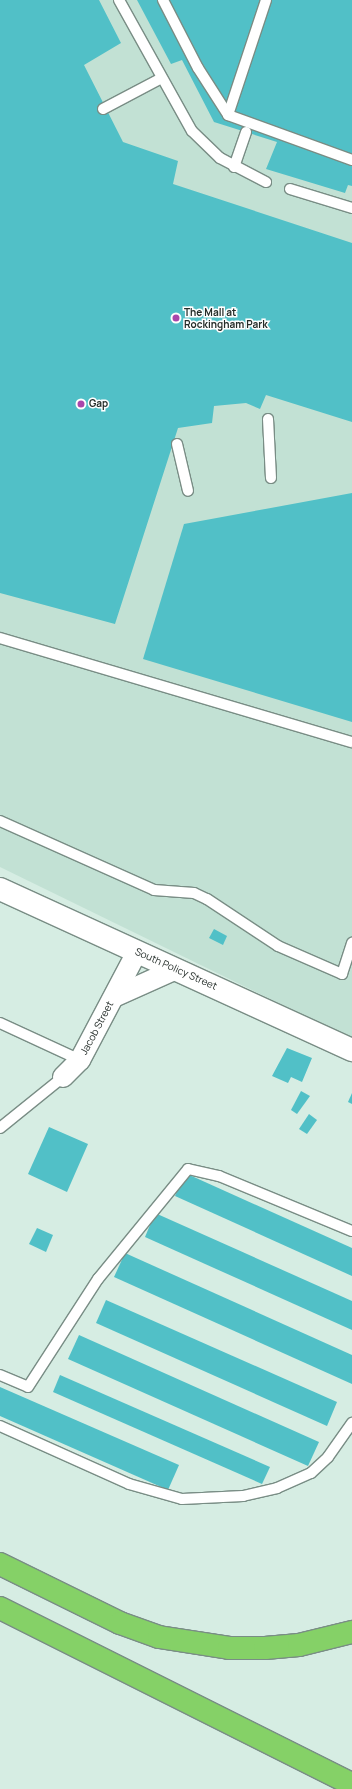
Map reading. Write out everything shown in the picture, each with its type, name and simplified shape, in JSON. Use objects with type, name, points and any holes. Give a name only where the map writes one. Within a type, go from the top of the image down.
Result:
[{"type":"highway","points":[[0,1564],[120,1624],[159,1637],[229,1648],[265,1648],[299,1645],[352,1632]]},
{"type":"highway","points":[[0,1608],[222,1722],[352,1784]]},
{"type":"street","name":"South Policy Street","points":[[0,888],[352,1050]]},
{"type":"street","name":"Jacob Street","points":[[63,1077],[80,1060],[137,952]]},
{"type":"street","name":"Jacob Street","points":[[114,997],[176,969]]},
{"type":"lane","points":[[119,0],[160,79],[192,132],[205,147],[234,167],[266,182]]},
{"type":"lane","points":[[163,0],[198,68],[228,115],[352,160]]},
{"type":"lane","points":[[228,115],[266,0]]},
{"type":"lane","points":[[103,109],[160,79]]},
{"type":"lane","points":[[234,167],[246,132]]},
{"type":"lane","points":[[290,189],[352,208]]},
{"type":"lane","points":[[268,419],[271,478]]},
{"type":"lane","points":[[177,444],[188,491]]},
{"type":"lane","points":[[0,638],[352,742]]},
{"type":"lane","points":[[0,821],[154,890],[194,893],[207,899],[278,946],[342,974],[352,943]]},
{"type":"lane","points":[[0,1023],[80,1060]]},
{"type":"lane","points":[[0,1128],[63,1077]]},
{"type":"lane","points":[[0,1375],[28,1387],[98,1279],[188,1169],[219,1176],[352,1231]]},
{"type":"lane","points":[[0,1426],[128,1484],[182,1499],[243,1496],[276,1488],[311,1473],[328,1457],[352,1423]]},
{"type":"shaded area","name":"The Mall at Rockingham Park","points":[[0,0],[352,0],[352,1039],[0,867]]},
{"type":"building","name":"The Mall at Rockingham Park","points":[[0,0],[99,0],[121,43],[84,65],[123,142],[178,161],[173,184],[352,243],[352,422],[266,395],[260,409],[246,403],[214,406],[212,423],[178,428],[115,624],[0,593]]},
{"type":"building","points":[[137,0],[352,0],[352,186],[348,185],[345,193],[266,169],[277,142],[214,122],[182,60],[171,64]]},
{"type":"building","points":[[352,493],[352,722],[143,659],[184,524]]},
{"type":"building","points":[[214,929],[227,936],[223,945],[209,938]]},
{"type":"building","points":[[287,1048],[312,1058],[302,1082],[291,1077],[288,1083],[272,1076]]},
{"type":"building","points":[[301,1091],[310,1096],[297,1114],[291,1110]]},
{"type":"building","points":[[352,1093],[352,1104],[348,1102]]},
{"type":"building","points":[[309,1114],[317,1120],[307,1134],[299,1129]]},
{"type":"building","points":[[49,1127],[88,1144],[67,1192],[28,1174]]},
{"type":"building","points":[[185,1173],[352,1248],[352,1276],[175,1196]]},
{"type":"building","points":[[155,1213],[352,1301],[352,1330],[145,1237]]},
{"type":"building","points":[[37,1228],[53,1235],[46,1252],[29,1244]]},
{"type":"building","points":[[125,1253],[352,1355],[352,1384],[114,1277]]},
{"type":"building","points":[[106,1300],[337,1402],[327,1426],[96,1323]]},
{"type":"building","points":[[79,1335],[319,1442],[308,1466],[68,1359]]},
{"type":"building","points":[[60,1375],[270,1467],[262,1484],[53,1392]]},
{"type":"building","points":[[0,1387],[179,1465],[168,1490],[0,1416]]},
{"type":"place","name":"The Mall at Rockingham Park","points":[[176,318]]},
{"type":"place","name":"Gap","points":[[81,404]]}]
